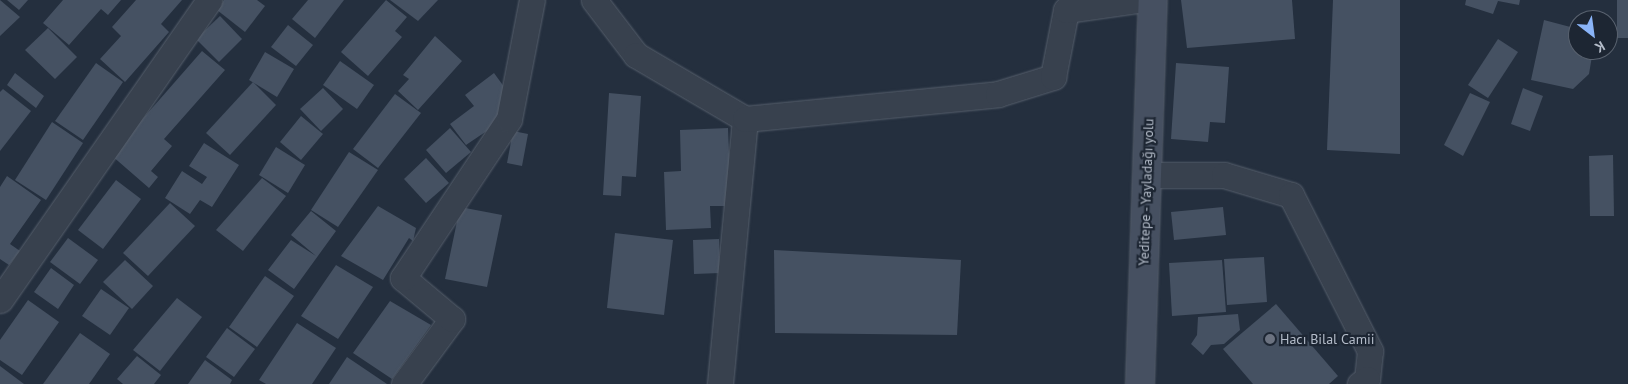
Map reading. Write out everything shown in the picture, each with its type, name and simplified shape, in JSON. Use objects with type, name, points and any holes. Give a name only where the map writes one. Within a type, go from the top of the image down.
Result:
[{"type":"main road","name":"Yeditepe - Yayladağı yolu","points":[[1140,384],[1153,0]]},
{"type":"street","points":[[0,300],[209,0]]},
{"type":"street","points":[[404,384],[452,320],[403,278],[508,119],[532,0]]},
{"type":"street","points":[[594,0],[636,55],[746,119],[998,94],[1052,77],[1066,10],[1138,0]]},
{"type":"street","points":[[720,384],[746,119]]},
{"type":"street","points":[[1147,175],[1224,175],[1291,195],[1370,350],[1367,379],[1360,384]]},
{"type":"building","points":[[0,0],[20,17],[0,36]]},
{"type":"building","points":[[7,0],[28,0],[19,10]]},
{"type":"building","points":[[63,0],[121,0],[108,15],[101,9],[69,45],[43,23]]},
{"type":"building","points":[[136,0],[182,0],[161,24],[169,32],[125,82],[100,59],[121,36],[112,27]]},
{"type":"building","points":[[224,0],[257,0],[265,6],[245,32],[217,10]]},
{"type":"building","points":[[308,0],[344,0],[315,38],[292,19]]},
{"type":"building","points":[[386,0],[407,17],[395,31],[402,37],[368,76],[341,52]]},
{"type":"building","points":[[390,0],[438,0],[418,21]]},
{"type":"building","points":[[1181,0],[1292,0],[1295,39],[1187,48]]},
{"type":"building","points":[[1333,0],[1400,0],[1400,154],[1327,150]]},
{"type":"building","points":[[1466,0],[1520,0],[1519,5],[1498,1],[1493,14],[1465,5]]},
{"type":"building","points":[[1617,0],[1628,0],[1628,38],[1618,38]]},
{"type":"building","points":[[220,16],[242,39],[219,62],[196,39]]},
{"type":"building","points":[[1544,20],[1568,26],[1568,60],[1591,60],[1589,74],[1573,89],[1531,80]]},
{"type":"building","points":[[288,25],[313,45],[296,66],[271,47]]},
{"type":"building","points":[[48,28],[77,57],[55,79],[25,50]]},
{"type":"building","points":[[435,36],[462,61],[418,110],[398,91],[409,79],[403,75]]},
{"type":"building","points":[[1498,39],[1518,52],[1488,98],[1468,85]]},
{"type":"building","points":[[202,51],[225,70],[164,139],[172,146],[151,171],[158,177],[149,188],[111,155]]},
{"type":"building","points":[[265,52],[294,69],[277,97],[249,80]]},
{"type":"building","points":[[340,61],[374,85],[357,109],[323,85]]},
{"type":"building","points":[[96,63],[123,82],[83,140],[55,121]]},
{"type":"building","points":[[1176,63],[1229,67],[1225,123],[1210,122],[1208,142],[1171,139]]},
{"type":"building","points":[[15,73],[44,96],[36,108],[7,85]]},
{"type":"building","points":[[494,73],[510,95],[509,116],[466,145],[450,124],[474,106],[465,95]]},
{"type":"building","points":[[253,82],[276,105],[230,155],[206,133]]},
{"type":"building","points":[[323,88],[343,109],[321,131],[300,109]]},
{"type":"building","points":[[1523,88],[1543,96],[1530,131],[1511,124]]},
{"type":"building","points":[[3,89],[31,111],[0,151],[0,92]]},
{"type":"building","points":[[609,93],[641,96],[636,177],[622,176],[621,196],[603,195]]},
{"type":"building","points":[[1470,93],[1490,102],[1463,156],[1444,145]]},
{"type":"building","points":[[395,94],[421,113],[378,168],[353,149]]},
{"type":"building","points":[[301,116],[323,134],[301,160],[280,142]]},
{"type":"building","points":[[52,122],[83,143],[46,200],[15,180]]},
{"type":"building","points":[[450,128],[471,152],[446,173],[426,150]]},
{"type":"building","points":[[728,128],[731,206],[710,206],[711,228],[666,230],[664,172],[681,171],[680,130]]},
{"type":"building","points":[[513,131],[528,134],[522,166],[507,163]]},
{"type":"building","points":[[204,143],[239,165],[212,207],[200,200],[190,214],[165,198],[182,171],[202,184],[207,177],[189,166]]},
{"type":"building","points":[[276,147],[305,165],[288,193],[259,175]]},
{"type":"building","points":[[349,152],[378,170],[338,227],[311,210]]},
{"type":"building","points":[[1613,155],[1614,216],[1590,216],[1589,156]]},
{"type":"building","points":[[426,158],[449,183],[426,203],[404,179]]},
{"type":"building","points":[[7,176],[41,200],[10,244],[20,251],[9,265],[0,259],[0,187]]},
{"type":"building","points":[[262,178],[286,196],[243,251],[216,230]]},
{"type":"building","points":[[116,180],[141,199],[103,249],[78,230]]},
{"type":"building","points":[[170,203],[195,226],[148,276],[123,253]]},
{"type":"building","points":[[378,206],[416,228],[413,241],[409,238],[383,280],[341,256]]},
{"type":"building","points":[[460,207],[502,215],[487,287],[445,279]]},
{"type":"building","points":[[1223,207],[1226,235],[1174,240],[1171,212]]},
{"type":"building","points":[[311,211],[336,231],[294,289],[268,270],[291,240],[316,256],[291,235]]},
{"type":"building","points":[[615,233],[673,240],[664,315],[607,308]]},
{"type":"building","points":[[68,238],[98,260],[80,284],[50,262]]},
{"type":"building","points":[[719,239],[720,273],[694,274],[693,240]]},
{"type":"building","points":[[774,250],[961,260],[957,335],[775,333]]},
{"type":"building","points":[[1264,257],[1267,302],[1227,305],[1224,259]]},
{"type":"building","points":[[125,260],[153,286],[132,309],[103,282]]},
{"type":"building","points":[[1222,260],[1226,312],[1172,316],[1169,263]]},
{"type":"building","points":[[336,265],[373,287],[338,339],[301,316]]},
{"type":"building","points":[[51,268],[74,285],[58,309],[34,292]]},
{"type":"building","points":[[265,276],[294,296],[257,347],[229,327]]},
{"type":"building","points":[[101,289],[129,308],[110,335],[82,316]]},
{"type":"building","points":[[177,298],[202,317],[160,371],[133,350]]},
{"type":"building","points":[[28,300],[59,322],[22,375],[0,360],[0,340]]},
{"type":"building","points":[[390,301],[431,325],[392,379],[353,353]]},
{"type":"building","name":"Hacı Bilal Camii","points":[[1276,304],[1338,376],[1329,384],[1253,384],[1223,349]]},
{"type":"building","points":[[1238,314],[1240,330],[1224,344],[1211,345],[1203,355],[1191,344],[1197,335],[1198,317]]},
{"type":"building","points":[[297,323],[336,348],[312,384],[266,384],[259,380]]},
{"type":"building","points":[[227,328],[255,349],[234,377],[206,357]]},
{"type":"building","points":[[80,333],[110,354],[89,384],[43,384]]},
{"type":"building","points":[[137,356],[161,375],[154,384],[123,384],[117,379]]},
{"type":"building","points":[[347,357],[387,384],[329,384]]},
{"type":"building","points":[[205,360],[232,380],[230,384],[188,384]]},
{"type":"building","points":[[0,366],[24,384],[0,384]]},
{"type":"place","name":"Hacı Bilal Camii","points":[[1270,339]]}]
